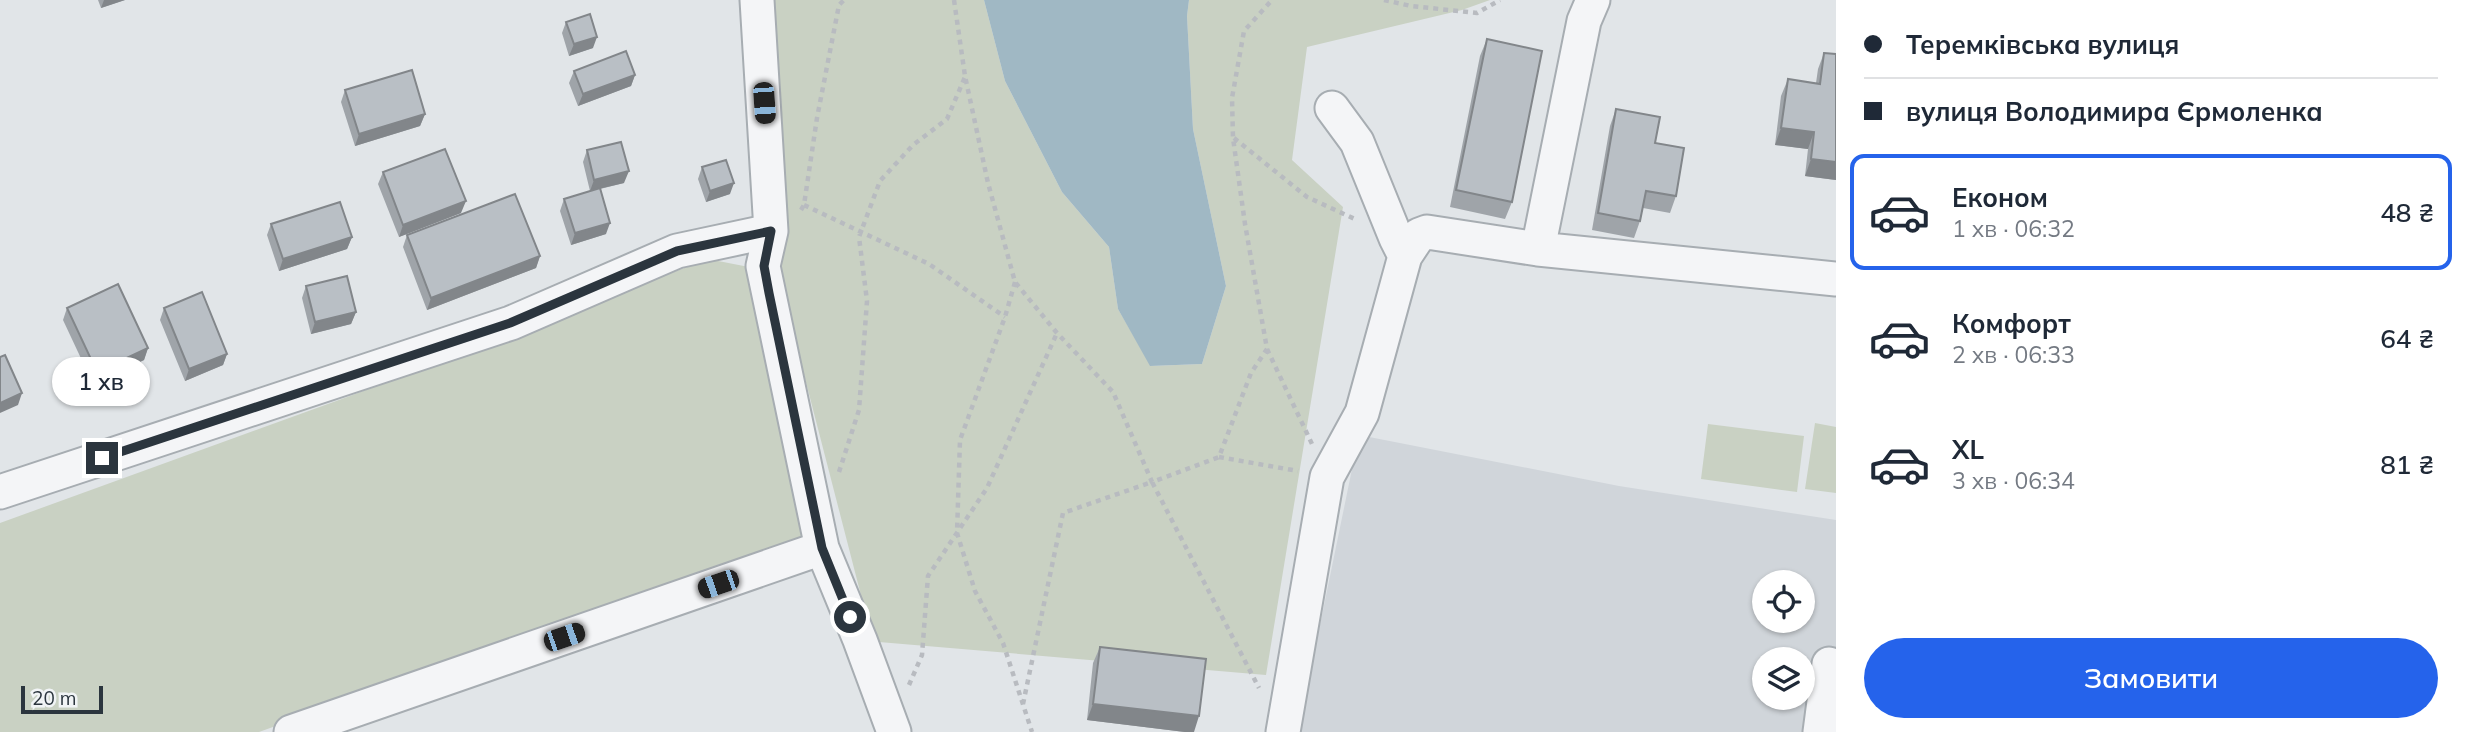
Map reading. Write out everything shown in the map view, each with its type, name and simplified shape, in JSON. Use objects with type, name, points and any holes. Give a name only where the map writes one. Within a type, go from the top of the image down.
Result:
[{"type":"street","points":[[757,0],[784,223],[764,266],[822,548],[893,730]]},
{"type":"street","points":[[1538,249],[1584,21],[1593,0]]},
{"type":"street","points":[[1283,732],[1327,477],[1362,413],[1401,247],[1357,142],[1332,108]]},
{"type":"street","points":[[0,492],[510,323],[677,251],[784,223]]},
{"type":"street","points":[[1401,247],[1427,232],[1538,249],[1836,279]]},
{"type":"street","points":[[291,732],[822,548]]},
{"type":"street","points":[[1820,732],[1829,664]]},
{"type":"path","points":[[784,223],[804,205],[817,118],[839,5],[844,0]]},
{"type":"path","points":[[954,0],[965,76],[988,184],[1014,282],[1056,333],[1113,392],[1152,482],[1264,696]]},
{"type":"path","points":[[1272,0],[1244,32],[1232,98],[1233,138],[1245,224],[1268,349],[1327,477]]},
{"type":"path","points":[[1384,0],[1411,6],[1476,13],[1500,0]]},
{"type":"path","points":[[835,484],[859,410],[867,301],[859,237],[880,181],[913,145],[947,119],[965,76]]},
{"type":"path","points":[[1233,138],[1307,197],[1401,247]]},
{"type":"path","points":[[804,205],[929,264],[1005,317]]},
{"type":"path","points":[[1014,282],[1005,317],[960,440],[957,533],[975,591],[1003,643],[1032,732]]},
{"type":"path","points":[[893,730],[922,655],[928,576],[987,488],[1056,333]]},
{"type":"path","points":[[1219,457],[1251,373],[1268,349]]},
{"type":"path","points":[[1023,704],[1063,513],[1219,457],[1327,477]]},
{"type":"shaded area","points":[[769,0],[984,0],[1005,81],[1062,192],[1109,247],[1118,309],[1151,366],[1202,364],[1226,286],[1193,129],[1187,16],[1189,0],[1490,0],[1462,10],[1307,47],[1292,160],[1343,207],[1266,675],[879,642],[871,634],[777,270]]},
{"type":"shaded area","points":[[708,259],[754,268],[808,534],[259,732],[0,732],[0,523],[350,396]]},
{"type":"shaded area","points":[[1815,423],[1836,427],[1836,493],[1805,489]]},
{"type":"shaded area","points":[[1708,424],[1804,436],[1797,492],[1701,479]]},
{"type":"shaded area","points":[[1359,435],[1619,486],[1836,520],[1836,732],[1298,732]]},
{"type":"water","points":[[984,0],[1189,0],[1187,16],[1193,129],[1226,286],[1202,364],[1150,366],[1118,309],[1109,247],[1062,192],[1005,81]]},
{"type":"building","points":[[590,14],[597,37],[574,44],[566,22]]},
{"type":"building","points":[[1487,39],[1542,51],[1512,202],[1456,190]]},
{"type":"building","points":[[626,51],[635,75],[583,94],[574,71]]},
{"type":"building","points":[[1824,53],[1836,54],[1836,162],[1811,159],[1814,132],[1781,128],[1788,79],[1820,84]]},
{"type":"building","points":[[412,70],[425,114],[359,134],[345,90]]},
{"type":"building","points":[[1616,109],[1660,117],[1655,143],[1684,148],[1676,196],[1646,191],[1640,221],[1598,213]]},
{"type":"building","points":[[621,142],[629,171],[594,180],[587,150]]},
{"type":"building","points":[[445,149],[466,201],[403,225],[383,172]]},
{"type":"building","points":[[726,160],[734,183],[710,191],[702,167]]},
{"type":"building","points":[[600,188],[610,223],[575,233],[564,199]]},
{"type":"building","points":[[515,194],[540,256],[431,298],[407,235]]},
{"type":"building","points":[[340,202],[352,237],[283,259],[271,224]]},
{"type":"building","points":[[347,276],[356,312],[315,322],[306,286]]},
{"type":"building","points":[[118,284],[148,348],[97,372],[67,308]]},
{"type":"building","points":[[202,292],[227,354],[189,369],[164,308]]},
{"type":"building","points":[[5,355],[22,393],[0,403],[0,357]]},
{"type":"building","points":[[1100,647],[1206,659],[1199,716],[1093,704]]},
{"type":"route","points":[[102,458],[510,323],[677,251],[771,231],[764,266],[769,293],[822,548],[850,617]]}]
